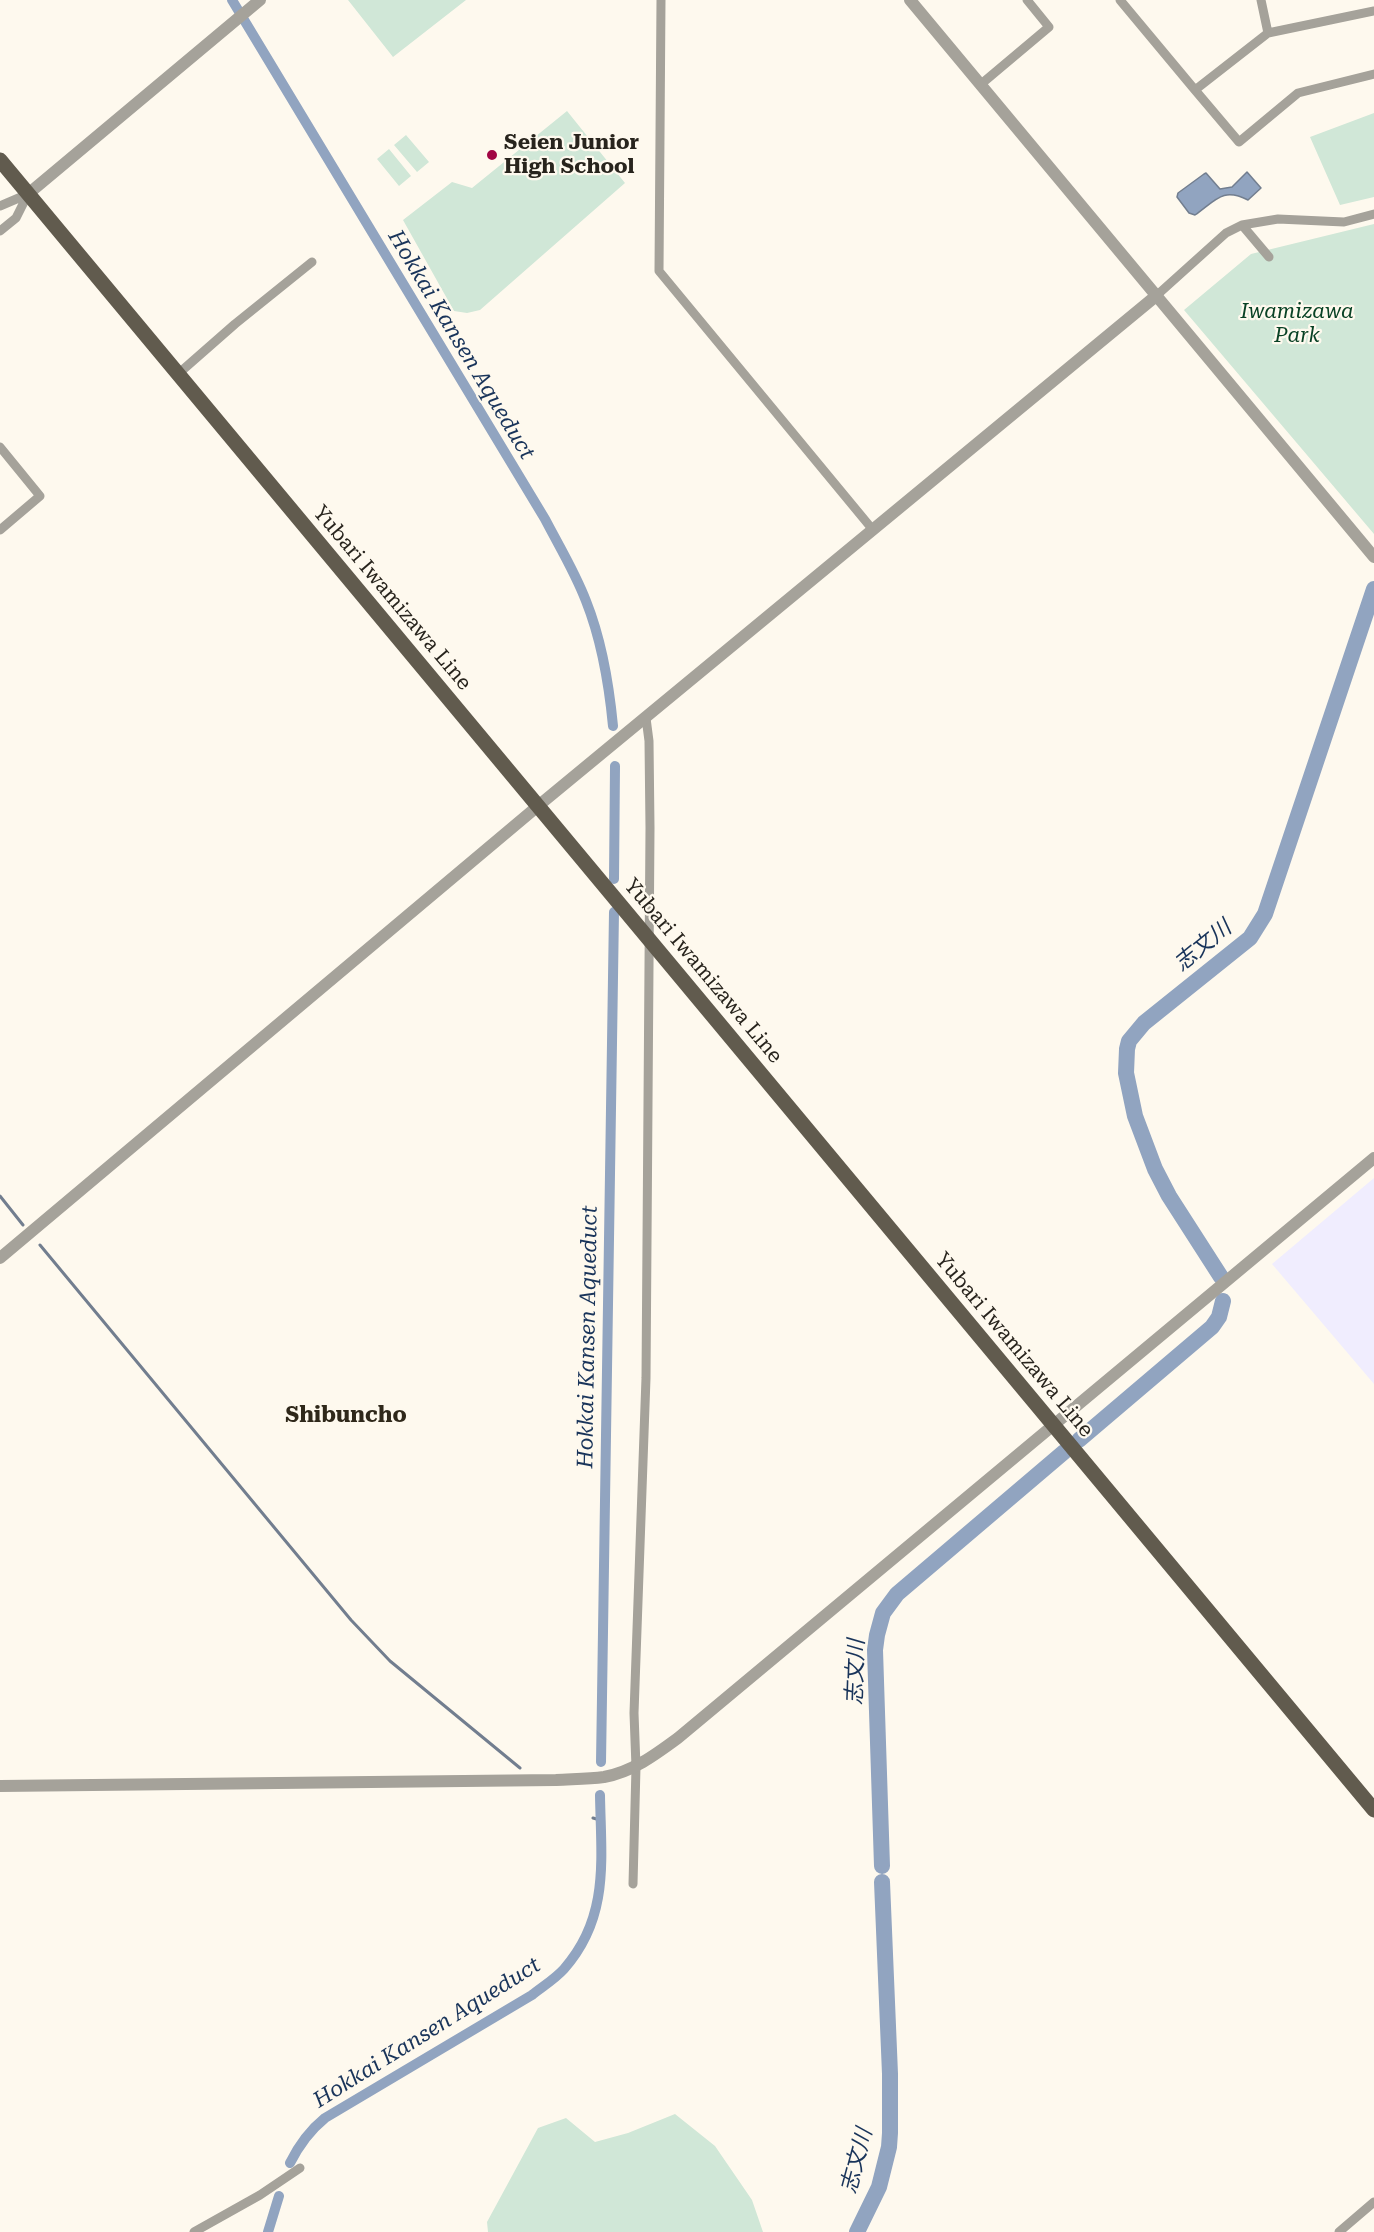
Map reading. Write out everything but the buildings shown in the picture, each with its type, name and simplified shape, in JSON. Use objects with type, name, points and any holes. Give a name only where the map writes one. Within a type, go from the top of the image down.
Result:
[{"type":"main road","name":"Yubari Iwamizawa Line","points":[[0,160],[1374,1809]]},
{"type":"street","points":[[0,206],[28,194],[260,0]]},
{"type":"street","points":[[661,0],[659,271],[873,530]]},
{"type":"street","points":[[910,0],[1372,555]]},
{"type":"street","points":[[981,85],[1049,27],[1027,0]]},
{"type":"street","points":[[1120,0],[1239,142],[1298,93],[1374,74]]},
{"type":"street","points":[[1260,0],[1268,33]]},
{"type":"street","points":[[1195,90],[1268,33],[1374,11]]},
{"type":"street","points":[[0,231],[16,218],[28,194]]},
{"type":"street","points":[[0,1258],[538,806],[1156,296],[1226,233],[1242,225],[1278,219],[1344,222],[1374,214]]},
{"type":"street","points":[[1242,225],[1269,257]]},
{"type":"street","points":[[178,374],[234,324],[312,262]]},
{"type":"street","points":[[0,447],[40,496],[0,530]]},
{"type":"street","points":[[633,1884],[636,1767],[634,1713],[646,1378],[647,937],[650,806],[649,741],[646,718]]},
{"type":"street","points":[[0,1786],[556,1780],[603,1777],[636,1767],[678,1738],[1374,1158]]},
{"type":"street","points":[[194,2232],[260,2195],[300,2168]]},
{"type":"street","points":[[1339,2232],[1374,2202]]},
{"type":"shaded area","points":[[1374,1178],[1374,1384],[1272,1264]]},
{"type":"green space","points":[[348,0],[466,0],[393,57]]},
{"type":"green space","points":[[567,111],[625,183],[480,310],[467,313],[454,311],[403,220],[452,182],[472,188]]},
{"type":"green space","points":[[1374,113],[1374,197],[1340,205],[1310,137]]},
{"type":"green space","points":[[406,135],[429,162],[417,172],[394,145]]},
{"type":"green space","points":[[389,149],[411,176],[399,186],[377,159]]},
{"type":"green space","name":"Iwamizawa Park","points":[[1374,224],[1374,534],[1184,310],[1251,254]]},
{"type":"green space","points":[[675,2114],[715,2146],[752,2200],[763,2232],[488,2232],[487,2222],[538,2128],[566,2118],[595,2142],[628,2133]]},
{"type":"water","points":[[1247,172],[1261,188],[1248,200],[1239,196],[1226,195],[1214,200],[1195,215],[1189,213],[1177,197],[1178,193],[1206,173],[1220,189],[1232,187]]},
{"type":"waterway","name":"Hokkai Kansen Aqueduct","points":[[232,0],[567,559],[582,590],[601,647],[613,726]]},
{"type":"waterway","name":"志文川","points":[[1221,1277],[1169,1196],[1155,1169],[1135,1116],[1126,1073],[1127,1049],[1129,1041],[1144,1023],[1250,938],[1265,914],[1374,589]]},
{"type":"waterway","name":"Hokkai Kansen Aqueduct","points":[[614,879],[615,766]]},
{"type":"waterway","name":"Hokkai Kansen Aqueduct","points":[[601,1762],[614,912]]},
{"type":"waterway","points":[[0,1196],[23,1225]]},
{"type":"waterway","points":[[40,1245],[351,1620],[390,1661],[520,1768]]},
{"type":"waterway","name":"志文川","points":[[1079,1440],[1212,1327],[1219,1317],[1223,1301]]},
{"type":"waterway","name":"志文川","points":[[882,1866],[875,1650],[883,1613],[897,1594],[1064,1452]]},
{"type":"waterway","name":"Hokkai Kansen Aqueduct","points":[[290,2163],[305,2139],[325,2118],[532,1995],[564,1969],[579,1949],[596,1908],[601,1864],[600,1795]]},
{"type":"waterway","name":"Hokkai Kansen Aqueduct","points":[[593,1818],[600,1820]]},
{"type":"waterway","name":"志文川","points":[[857,2232],[879,2187],[889,2147],[890,2074],[882,1882]]},
{"type":"waterway","name":"Hokkai Kansen Aqueduct","points":[[268,2232],[279,2196]]},
{"type":"place","name":"Seien Junior High School","points":[[492,155]]},
{"type":"district","name":"Shibuncho","points":[[346,1416]]}]
